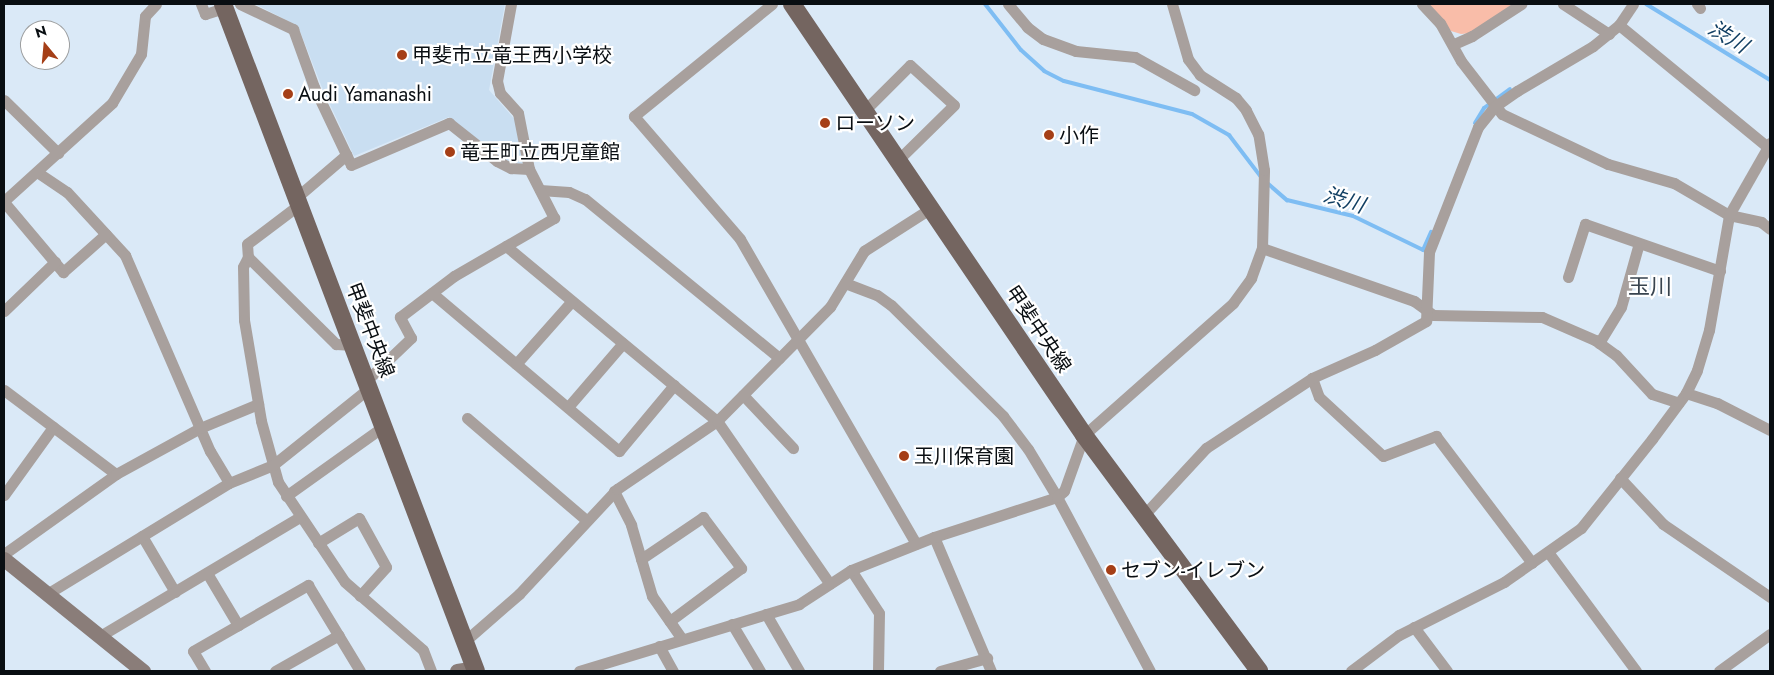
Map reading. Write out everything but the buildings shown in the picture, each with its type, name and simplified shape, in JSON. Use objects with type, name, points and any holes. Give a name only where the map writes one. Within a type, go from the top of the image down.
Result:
[{"type":"main road","name":"甲斐中央線","points":[[792,4],[1084,435],[1259,671]]},
{"type":"main road","name":"甲斐中央線","points":[[230,5],[298,201],[476,670]]},
{"type":"street","points":[[106,234],[63,272],[4,201],[112,103],[130,78],[141,54],[145,16],[156,4]]},
{"type":"street","points":[[202,4],[205,14],[230,5],[293,29],[314,88],[350,165],[449,124],[497,161],[511,168],[529,169]]},
{"type":"street","points":[[47,594],[228,483],[273,465],[368,384],[411,338],[400,317],[432,293],[554,218],[529,169],[518,113],[500,92],[497,80],[510,4]]},
{"type":"street","points":[[772,4],[634,116],[740,239],[916,544]]},
{"type":"street","points":[[1008,4],[1027,27],[1043,39],[1076,51],[1135,57],[1194,90]]},
{"type":"street","points":[[579,671],[799,604],[851,570],[916,544],[1057,497],[1064,491],[1084,435],[1233,304],[1251,278],[1262,248],[1264,170],[1258,134],[1246,110],[1236,98],[1200,75],[1188,59],[1172,4]]},
{"type":"street","points":[[1422,4],[1454,44],[1461,62],[1494,107],[1515,122],[1608,164],[1674,183],[1729,215],[1761,222],[1770,229]]},
{"type":"street","points":[[1454,44],[1472,36],[1520,4]]},
{"type":"street","points":[[1564,4],[1609,34]]},
{"type":"street","points":[[1144,516],[1206,448],[1312,378],[1375,350],[1426,322],[1429,312],[1429,252],[1478,127],[1494,107],[1609,34],[1619,25],[1633,4]]},
{"type":"street","points":[[1352,671],[1414,627],[1504,582],[1581,528],[1686,393],[1709,330],[1729,215],[1769,146],[1619,25]]},
{"type":"street","points":[[864,111],[910,65],[954,104],[898,160]]},
{"type":"street","points":[[4,100],[58,153]]},
{"type":"street","points":[[346,155],[298,201],[247,244],[248,256],[243,267],[244,320],[258,404],[273,465],[286,496],[345,582],[423,650],[431,671]]},
{"type":"street","points":[[37,172],[67,192],[125,255],[200,428],[228,483]]},
{"type":"street","points":[[540,190],[569,192],[585,199],[779,358]]},
{"type":"street","points":[[465,641],[519,594],[614,491],[717,421],[798,337],[830,307],[864,251],[931,208]]},
{"type":"street","points":[[1568,277],[1585,224],[1720,271]]},
{"type":"street","points":[[1599,343],[1620,307],[1639,243]]},
{"type":"street","points":[[506,246],[717,421],[830,584]]},
{"type":"street","points":[[1262,248],[1414,300],[1429,312],[1443,316],[1517,314],[1542,317],[1599,343],[1616,355],[1652,394],[1679,403]]},
{"type":"street","points":[[248,256],[336,344],[354,345]]},
{"type":"street","points":[[4,311],[55,262]]},
{"type":"street","points":[[845,283],[877,295],[891,305],[1003,416],[1028,449],[1057,497],[1150,671]]},
{"type":"street","points":[[432,293],[619,451],[674,385]]},
{"type":"street","points":[[516,364],[572,301]]},
{"type":"street","points":[[568,407],[623,343]]},
{"type":"street","points":[[1312,378],[1319,397],[1384,456],[1436,436],[1532,564]]},
{"type":"street","points":[[4,390],[116,474]]},
{"type":"street","points":[[1686,393],[1717,403],[1770,430]]},
{"type":"street","points":[[743,395],[794,448]]},
{"type":"street","points":[[4,554],[116,474],[200,428],[258,404]]},
{"type":"street","points":[[467,418],[586,520]]},
{"type":"street","points":[[286,496],[384,426]]},
{"type":"street","points":[[4,495],[53,427]]},
{"type":"street","points":[[1620,478],[1663,524],[1770,597]]},
{"type":"street","points":[[614,491],[631,525],[652,596],[682,639]]},
{"type":"street","points":[[100,636],[300,517]]},
{"type":"street","points":[[641,559],[703,517],[742,568],[670,621]]},
{"type":"street","points":[[318,543],[359,518],[386,567],[360,596]]},
{"type":"street","points":[[142,536],[175,592]]},
{"type":"street","points":[[934,538],[991,671]]},
{"type":"street","points":[[1548,552],[1636,671]]},
{"type":"street","points":[[4,559],[143,671]]},
{"type":"street","points":[[851,570],[879,613],[878,671]]},
{"type":"street","points":[[207,573],[238,625]]},
{"type":"street","points":[[205,671],[193,651],[308,585],[360,671]]},
{"type":"street","points":[[766,614],[798,671]]},
{"type":"street","points":[[732,624],[760,671]]},
{"type":"street","points":[[1414,627],[1448,671]]},
{"type":"street","points":[[1719,671],[1770,634]]},
{"type":"street","points":[[275,671],[339,636]]},
{"type":"street","points":[[659,646],[673,671]]},
{"type":"street","points":[[940,671],[987,658]]},
{"type":"street","points":[[457,671],[476,670]]},
{"type":"shaded area","name":"甲斐市立竜王西小学校","points":[[255,4],[505,4],[489,90],[517,122],[523,164],[512,163],[498,155],[449,117],[354,156],[321,85],[298,26]]},
{"type":"shaded area","points":[[1427,4],[1513,4],[1471,33],[1461,34],[1451,31]]},
{"type":"waterway","name":"渋川","points":[[985,4],[1021,50],[1044,71],[1064,81],[1192,114],[1229,135],[1261,177]]},
{"type":"waterway","name":"渋川","points":[[1646,4],[1770,80]]},
{"type":"waterway","name":"渋川","points":[[1475,123],[1484,108],[1510,89]]},
{"type":"waterway","name":"渋川","points":[[1266,182],[1287,200],[1353,216],[1423,250],[1431,232]]},
{"type":"place","name":"甲斐市立竜王西小学校","points":[[402,55]]},
{"type":"place","name":"Audi Yamanashi","points":[[288,94]]},
{"type":"place","name":"ローソン","points":[[825,123]]},
{"type":"place","name":"小作","points":[[1049,135]]},
{"type":"place","name":"竜王町立西児童館","points":[[450,152]]},
{"type":"place","name":"玉川保育園","points":[[904,456]]},
{"type":"place","name":"セブン-イレブン","points":[[1111,570]]},
{"type":"district","name":"玉川","points":[[1650,287]]}]
